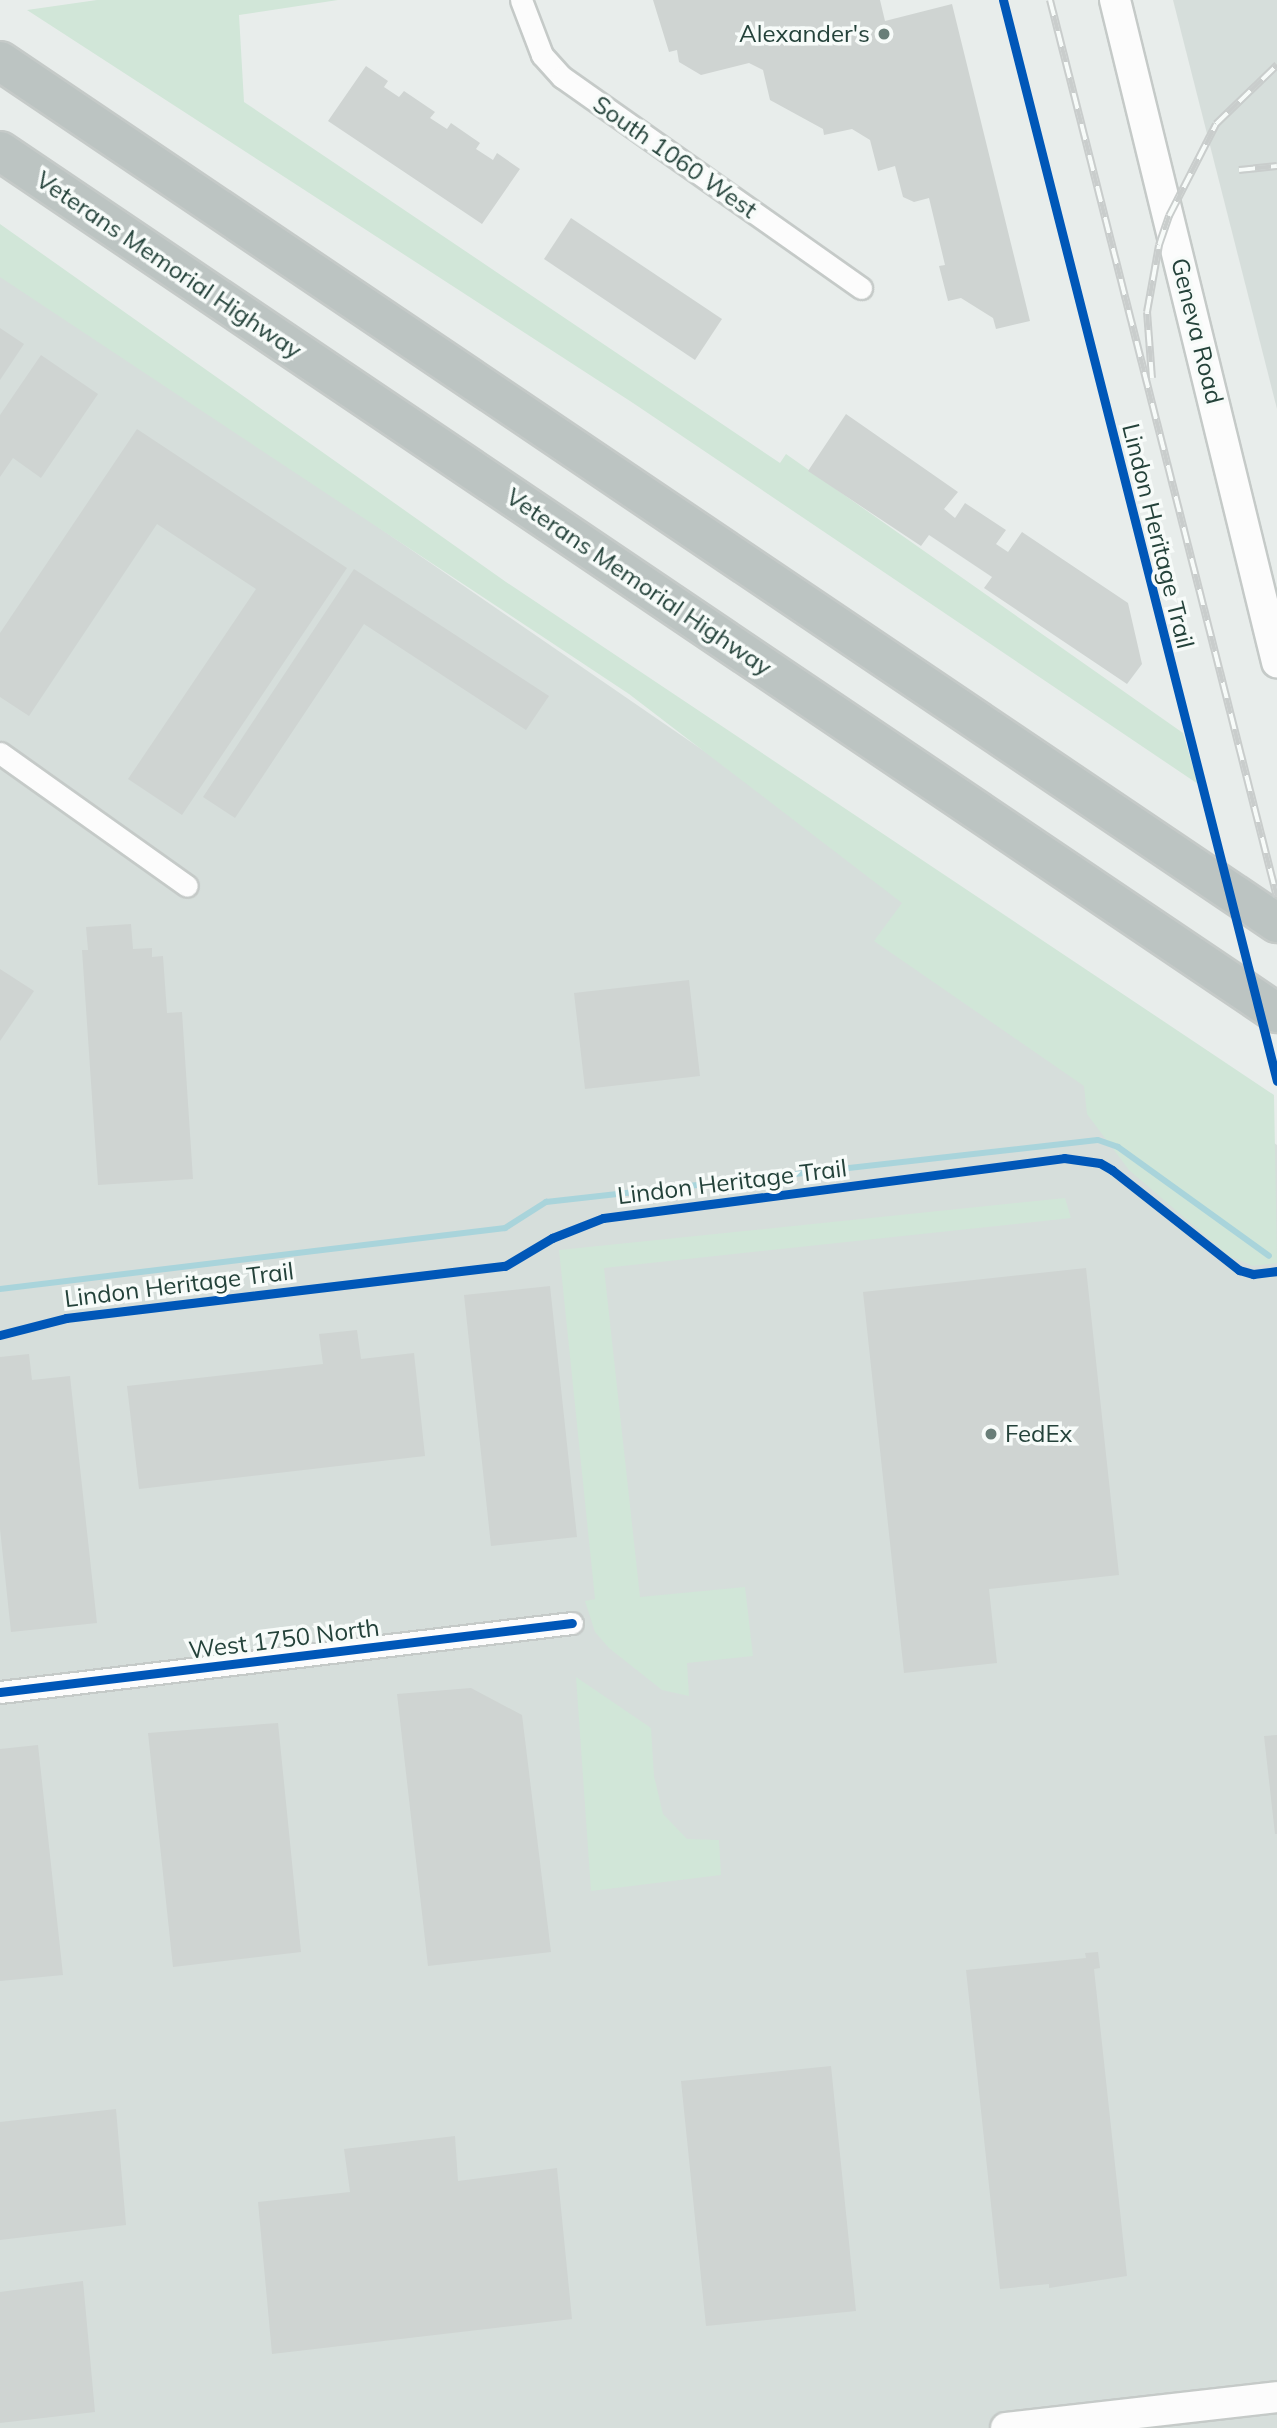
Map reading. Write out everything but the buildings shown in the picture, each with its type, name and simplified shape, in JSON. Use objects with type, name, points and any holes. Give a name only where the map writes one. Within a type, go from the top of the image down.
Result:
[{"type":"highway","points":[[0,61],[1277,923]]},
{"type":"highway","name":"Veterans Memorial Highway","points":[[0,151],[1277,1013]]},
{"type":"main road","name":"Geneva Road","points":[[1115,0],[1277,662]]},
{"type":"main road","points":[[1006,2428],[1277,2397]]},
{"type":"street","name":"South 1060 West","points":[[521,0],[542,55],[562,77],[861,288]]},
{"type":"street","points":[[0,753],[187,886]]},
{"type":"street","name":"West 1750 North","points":[[0,1692],[572,1623]]},
{"type":"shaded area","points":[[1173,0],[1277,0],[1277,409]]},
{"type":"shaded area","points":[[0,267],[1277,1145],[1277,2428],[0,2428]]},
{"type":"green space","points":[[97,0],[338,0],[239,15],[244,102],[780,463],[786,454],[1183,733],[1198,784],[633,403],[27,10]]},
{"type":"green space","points":[[0,224],[506,582],[1274,1095],[1277,1263],[1253,1266],[1229,1256],[1129,1170],[1087,1114],[1084,1086],[874,941],[902,903],[629,694],[0,277]]},
{"type":"green space","points":[[1065,1198],[1071,1218],[604,1268],[640,1597],[745,1587],[753,1656],[687,1663],[689,1696],[662,1690],[609,1648],[595,1632],[585,1601],[595,1599],[559,1250]]},
{"type":"green space","points":[[576,1677],[651,1728],[654,1776],[663,1814],[687,1839],[719,1840],[721,1875],[591,1891]]},
{"type":"waterway","points":[[0,1289],[505,1228],[546,1202],[1098,1140],[1118,1147],[1269,1256]]},
{"type":"railway","points":[[1050,0],[1277,897]]},
{"type":"railway","points":[[1152,378],[1147,312],[1159,245],[1169,216],[1216,124],[1277,65]]},
{"type":"railway","points":[[1239,170],[1277,166]]},
{"type":"cycle path","name":"Lindon Heritage Trail","points":[[1003,0],[1277,1081]]},
{"type":"cycle path","name":"Lindon Heritage Trail","points":[[0,1335],[66,1318],[505,1266],[552,1238],[603,1218],[1064,1158],[1100,1163],[1112,1170],[1239,1270],[1253,1274],[1277,1271]]},
{"type":"cycle path","points":[[0,1692],[572,1623]]},
{"type":"place","name":"Alexander's","points":[[884,34]]},
{"type":"place","name":"FedEx","points":[[991,1434]]}]
